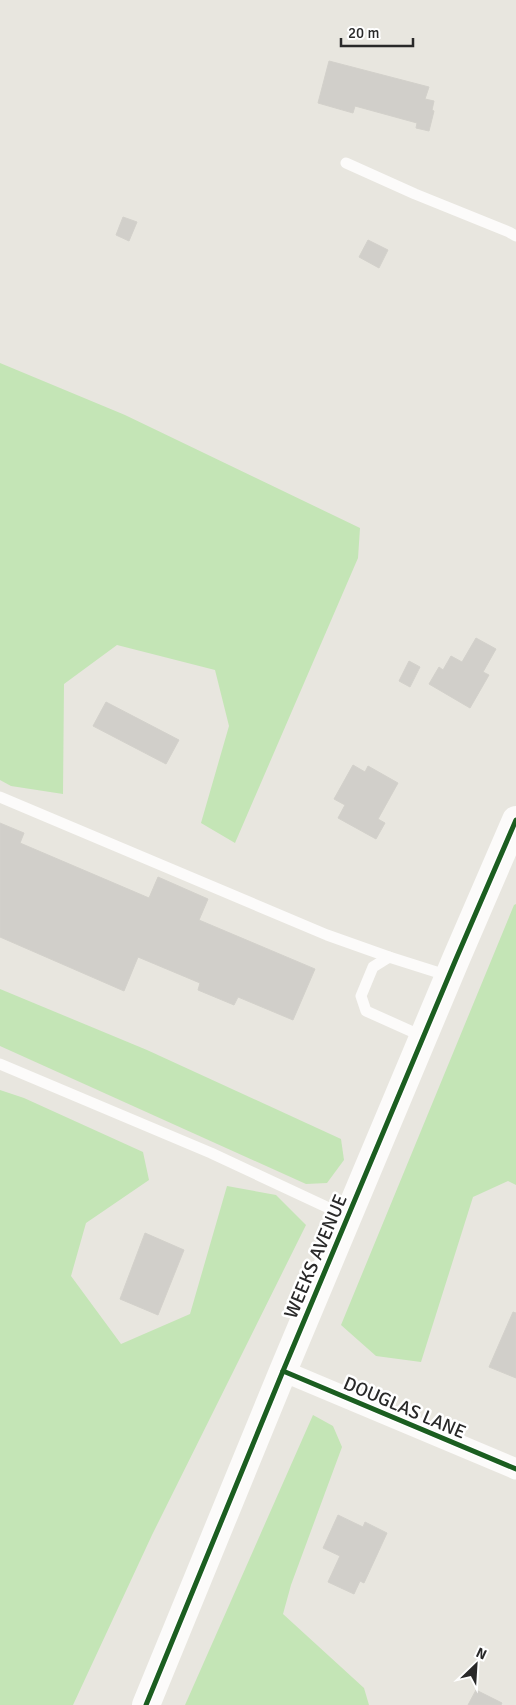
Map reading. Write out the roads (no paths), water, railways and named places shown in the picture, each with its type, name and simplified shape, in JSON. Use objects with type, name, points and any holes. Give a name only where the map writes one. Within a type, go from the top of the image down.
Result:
[{"type":"street","name":"WEEKS AVENUE","points":[[146,1705],[283,1371],[516,820]]},
{"type":"street","name":"DOUGLAS LANE","points":[[283,1371],[516,1470]]},
{"type":"lane","points":[[346,163],[516,236]]},
{"type":"lane","points":[[0,796],[327,935],[449,976]]},
{"type":"lane","points":[[388,957],[373,968],[361,996],[366,1012],[424,1037]]},
{"type":"lane","points":[[0,1064],[211,1153],[348,1217]]}]
